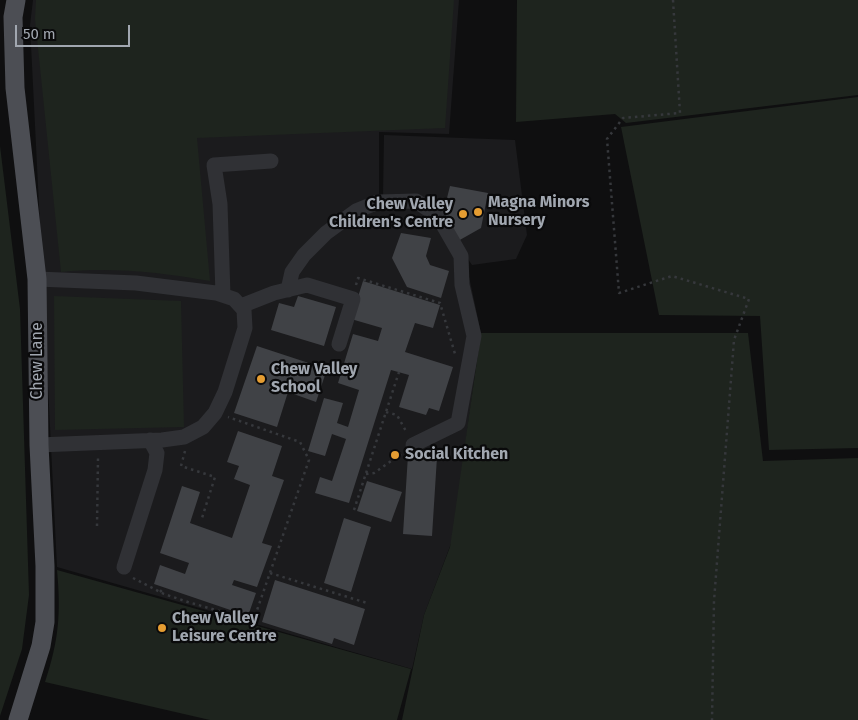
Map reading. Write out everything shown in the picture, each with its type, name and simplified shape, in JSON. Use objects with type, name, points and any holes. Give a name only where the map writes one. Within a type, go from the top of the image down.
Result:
[{"type":"main road","name":"Chew Lane","points":[[16,0],[12,17],[15,88],[37,279],[39,444],[46,566],[45,622],[41,646],[18,720]]},
{"type":"lane","points":[[223,295],[220,204],[214,165],[272,161]]},
{"type":"lane","points":[[288,290],[292,272],[304,255],[326,233],[356,211],[378,202],[416,201],[438,216],[461,256],[462,285],[474,336],[458,423],[413,446]]},
{"type":"lane","points":[[37,279],[136,283],[223,295],[234,298],[244,310],[244,328],[225,392],[215,413],[203,427],[184,437],[39,444]]},
{"type":"lane","points":[[241,306],[307,285],[353,299],[339,344]]},
{"type":"lane","points":[[124,567],[156,470],[157,453],[150,440]]},
{"type":"path","points":[[673,0],[680,113],[624,118],[607,139],[619,293],[672,276],[749,299],[734,340],[714,601],[712,720]]},
{"type":"path","points":[[353,299],[358,278],[440,303],[456,358]]},
{"type":"path","points":[[354,510],[399,372]]},
{"type":"path","points":[[366,474],[374,473],[413,446],[397,414],[386,412]]},
{"type":"path","points":[[124,567],[133,578],[160,592],[240,615],[255,616],[309,460],[300,442],[215,413]]},
{"type":"path","points":[[184,437],[186,446],[181,466],[215,477],[202,518]]},
{"type":"path","points":[[97,526],[98,456]]},
{"type":"path","points":[[270,573],[367,603]]},
{"type":"path","points":[[160,592],[164,588]]},
{"type":"shaded area","name":"Chew Valley School","points":[[33,0],[459,0],[449,134],[379,132],[379,196],[383,196],[384,135],[515,140],[527,235],[516,259],[472,265],[444,224],[467,267],[481,333],[452,541],[424,615],[412,669],[57,567],[30,25]]},
{"type":"shaded area","points":[[36,0],[454,0],[445,128],[197,138],[210,281],[136,271],[61,272],[35,19]]},
{"type":"shaded area","points":[[517,0],[858,0],[858,95],[626,123],[615,114],[516,122]]},
{"type":"shaded area","points":[[858,97],[858,448],[769,450],[760,316],[659,315],[621,127]]},
{"type":"shaded area","points":[[0,146],[20,309],[29,595],[22,649],[0,716]]},
{"type":"shaded area","points":[[54,296],[181,301],[184,427],[55,430]]},
{"type":"shaded area","points":[[481,333],[748,333],[763,461],[858,458],[858,720],[402,720],[424,615],[450,547]]},
{"type":"shaded area","name":"Chew Valley Leisure Centre","points":[[57,570],[411,669],[397,720],[210,720],[45,682],[58,626]]},
{"type":"building","name":"Chew Valley Children's Centre","points":[[450,186],[488,193],[481,228],[458,241],[444,221],[439,206],[446,202]]},
{"type":"building","points":[[401,233],[431,238],[426,256],[430,265],[449,271],[441,298],[407,287],[392,258]]},
{"type":"building","points":[[363,281],[440,305],[433,328],[415,323],[405,352],[453,367],[439,411],[429,408],[426,415],[399,407],[409,375],[391,370],[349,503],[315,493],[320,477],[332,481],[346,439],[332,434],[325,456],[308,451],[324,398],[343,403],[337,423],[348,427],[359,390],[338,383],[353,334],[378,341],[382,328],[351,319]]},
{"type":"building","points":[[298,296],[336,307],[324,346],[271,330],[279,303],[294,307]]},
{"type":"building","points":[[257,346],[327,369],[316,402],[288,392],[277,427],[234,413]]},
{"type":"building","points":[[238,431],[282,446],[272,476],[284,480],[262,543],[272,546],[257,587],[234,580],[232,585],[256,593],[248,616],[154,584],[160,565],[185,574],[189,563],[160,553],[182,486],[200,492],[190,523],[232,538],[250,485],[234,479],[239,466],[227,462]]},
{"type":"building","points":[[408,455],[437,457],[432,536],[403,534]]},
{"type":"building","points":[[367,481],[402,492],[391,522],[357,511]]},
{"type":"building","points":[[344,518],[371,527],[351,592],[324,583]]},
{"type":"building","points":[[275,580],[365,609],[354,645],[334,638],[332,644],[262,622]]},
{"type":"place","name":"Magna Minors Nursery","points":[[478,212]]},
{"type":"place","name":"Chew Valley Children's Centre","points":[[463,214]]},
{"type":"place","name":"Chew Valley School","points":[[261,379]]},
{"type":"place","name":"Social Kitchen","points":[[395,455]]},
{"type":"place","name":"Chew Valley Leisure Centre","points":[[162,628]]}]
